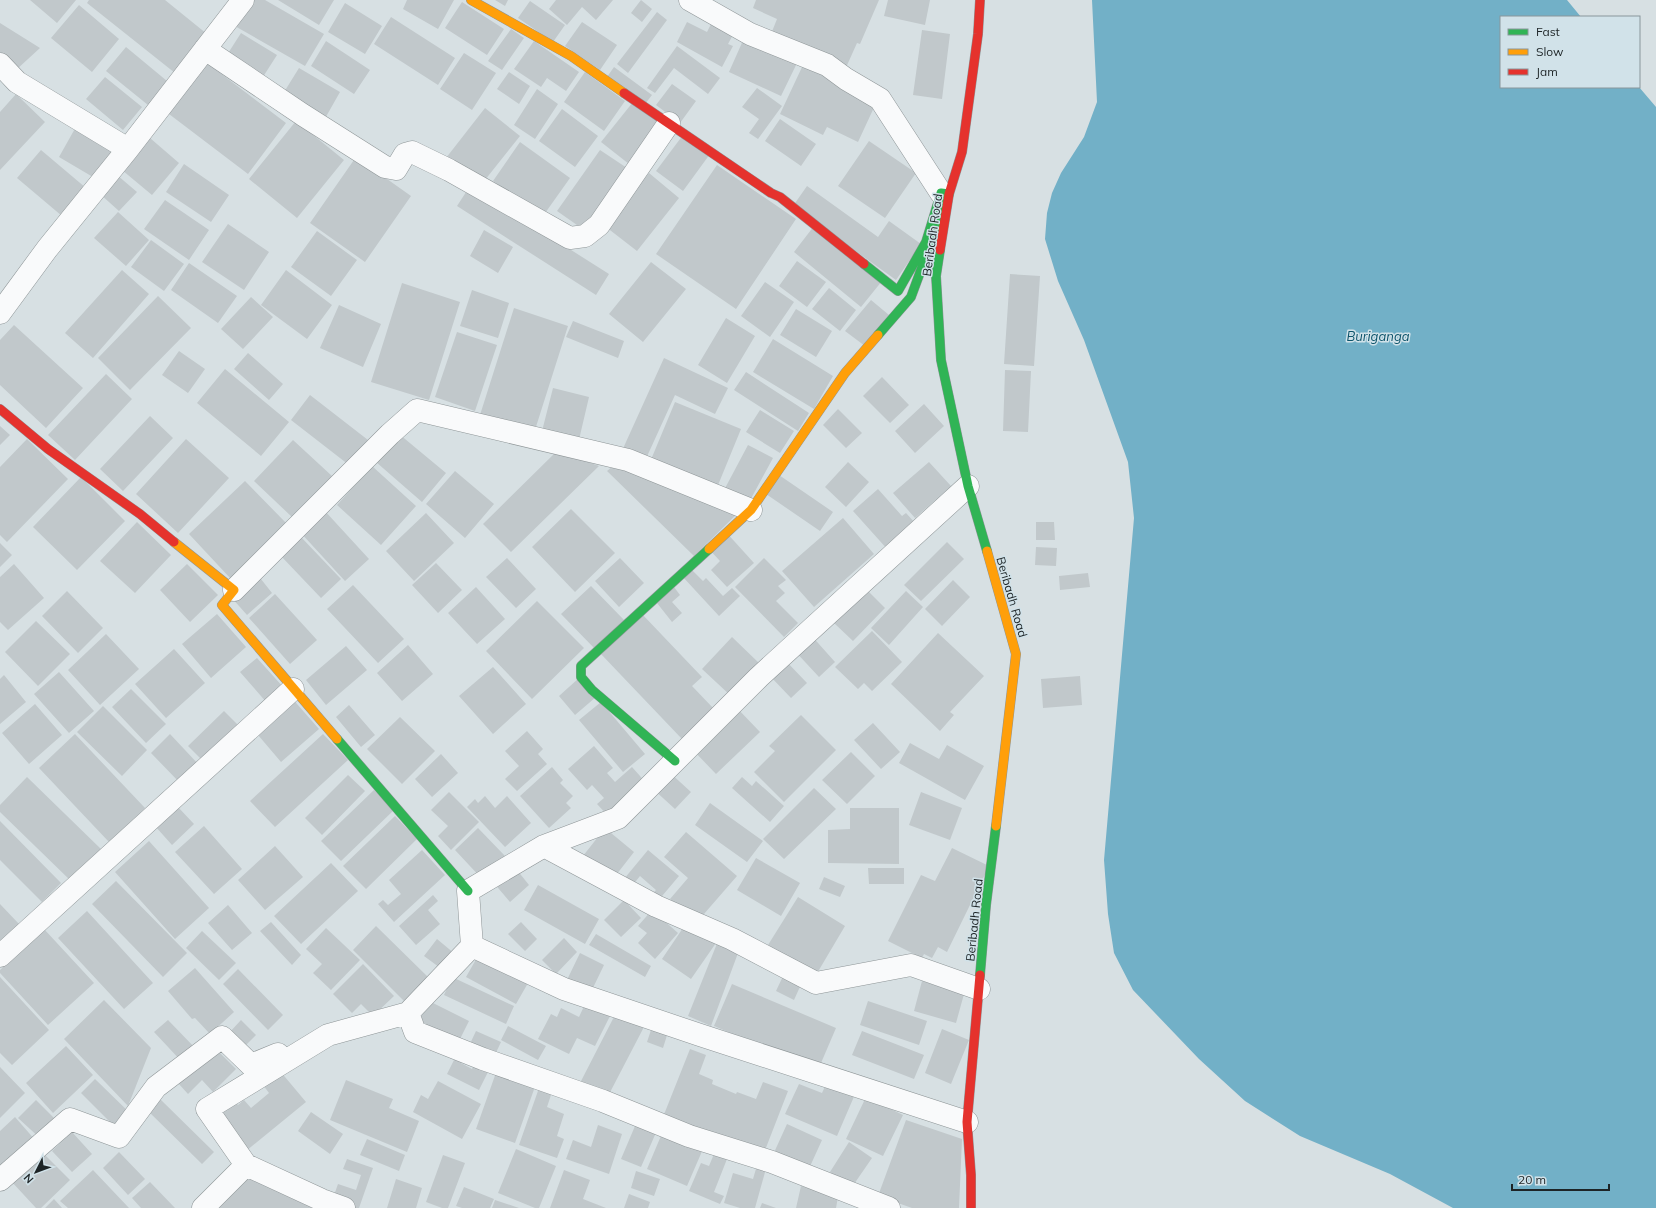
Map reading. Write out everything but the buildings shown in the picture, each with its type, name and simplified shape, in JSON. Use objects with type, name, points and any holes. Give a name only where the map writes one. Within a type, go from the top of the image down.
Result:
[{"type":"main road","points":[[471,0],[571,56],[771,193],[780,197],[898,291],[926,242],[945,194]]},
{"type":"main road","name":"Beribadh Road","points":[[971,1208],[971,1175],[967,1122],[986,905],[1016,654],[968,486],[942,360],[936,276],[945,194],[962,152],[978,34],[980,0]]},
{"type":"main road","points":[[675,761],[592,690],[581,677],[581,666],[751,510],[845,373],[910,297],[945,194]]},
{"type":"main road","points":[[0,409],[48,449],[140,514],[234,590],[222,605],[468,891]]},
{"type":"street","points":[[0,313],[47,249],[128,149],[243,0]]},
{"type":"street","points":[[690,0],[750,34],[827,65],[846,79],[880,99],[945,194]]},
{"type":"street","points":[[205,49],[303,115],[385,167],[396,169],[405,154],[412,152],[448,170],[570,238],[585,236],[599,225],[670,123]]},
{"type":"street","points":[[0,64],[17,82],[128,149]]},
{"type":"street","points":[[234,590],[390,434],[417,410],[628,460],[751,510]]},
{"type":"street","points":[[0,1180],[70,1119],[119,1137],[156,1087],[222,1037],[251,1065],[328,1035],[408,1013],[472,946],[468,891],[544,846],[618,818],[759,677],[968,486]]},
{"type":"street","points":[[0,956],[293,689]]},
{"type":"street","points":[[544,846],[656,906],[732,940],[816,983],[910,965],[979,989]]},
{"type":"street","points":[[472,946],[564,989],[967,1122]]},
{"type":"street","points":[[408,1013],[415,1032],[483,1059],[603,1101],[688,1136],[772,1162],[889,1208]]},
{"type":"street","points":[[328,1035],[207,1109],[246,1165],[322,1200],[344,1208]]},
{"type":"street","points":[[204,1208],[246,1165]]},
{"type":"water","name":"Buriganga","points":[[1092,0],[1567,0],[1580,16],[1500,16],[1500,88],[1640,88],[1656,107],[1656,1208],[1453,1208],[1390,1174],[1300,1136],[1245,1101],[1199,1059],[1133,990],[1114,953],[1108,914],[1104,860],[1134,518],[1128,462],[1084,340],[1058,281],[1045,239],[1047,213],[1052,193],[1061,173],[1084,137],[1097,102]]},
{"type":"traffic: fast","points":[[864,264],[898,291],[926,242],[941,193],[949,194],[911,297],[878,335]]},
{"type":"traffic: fast","points":[[940,250],[936,276],[941,360],[968,486],[987,551]]},
{"type":"traffic: fast","points":[[675,761],[592,690],[581,677],[581,666],[709,549]]},
{"type":"traffic: fast","points":[[337,739],[468,891]]},
{"type":"traffic: fast","points":[[980,975],[986,905],[996,826]]},
{"type":"traffic: slow","points":[[471,0],[571,56],[624,93]]},
{"type":"traffic: slow","points":[[709,549],[751,510],[845,373],[878,335]]},
{"type":"traffic: slow","points":[[174,542],[234,590],[222,605],[337,739]]},
{"type":"traffic: slow","points":[[987,551],[1016,654],[996,826]]},
{"type":"traffic: jam","points":[[940,250],[949,194],[962,152],[978,34],[980,0]]},
{"type":"traffic: jam","points":[[624,93],[771,193],[780,197],[864,264]]},
{"type":"traffic: jam","points":[[0,409],[48,449],[140,514],[174,542]]},
{"type":"traffic: jam","points":[[971,1208],[971,1175],[967,1122],[980,975]]}]
